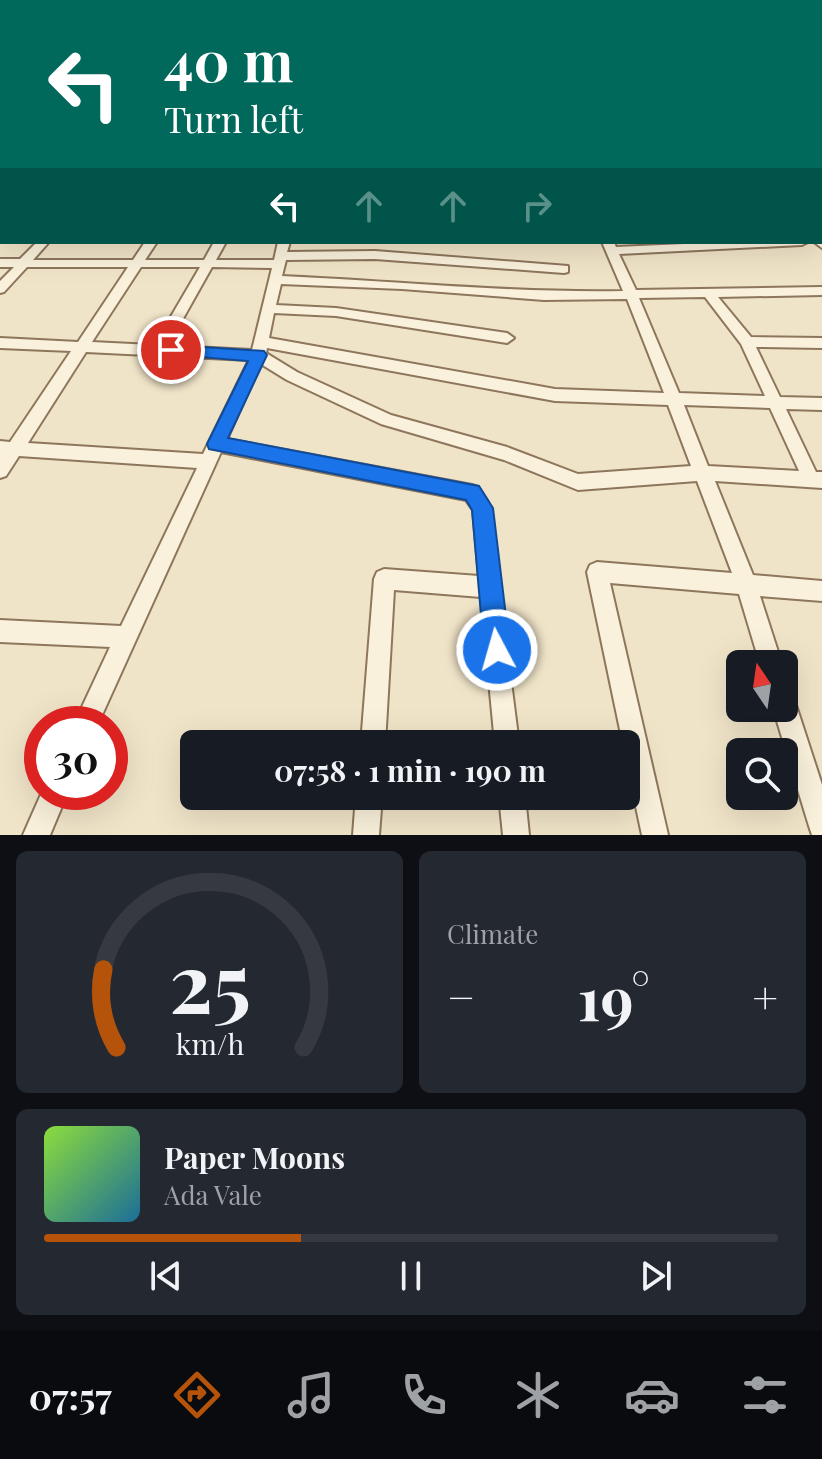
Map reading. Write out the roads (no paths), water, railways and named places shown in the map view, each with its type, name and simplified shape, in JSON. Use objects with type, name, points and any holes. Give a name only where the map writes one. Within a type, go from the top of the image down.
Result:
[{"type":"street","points":[[0,289],[41,244]]},
{"type":"street","points":[[0,471],[8,448],[83,345],[150,244]]},
{"type":"street","points":[[166,337],[219,244]]},
{"type":"street","points":[[726,244],[612,247],[746,584],[767,650]]},
{"type":"street","points":[[0,263],[208,264],[283,254],[375,255],[564,269]]},
{"type":"street","points":[[94,706],[260,349],[283,254]]},
{"type":"street","points":[[276,280],[402,285],[544,296],[822,291]]},
{"type":"street","points":[[710,295],[747,342],[817,479]]},
{"type":"street","points":[[270,309],[336,312],[507,338]]},
{"type":"street","points":[[747,342],[822,343]]},
{"type":"street","points":[[0,343],[260,349],[555,395],[822,404]]},
{"type":"street","points":[[260,349],[292,376],[387,420],[507,454],[578,482],[702,473],[817,479]]},
{"type":"street","points":[[8,448],[212,452],[472,493],[482,508],[505,730]]},
{"type":"street","points":[[655,835],[597,572],[822,591]]},
{"type":"street","points":[[374,730],[384,579],[490,587]]},
{"type":"street","points":[[0,631],[126,637]]},
{"type":"street","points":[[789,722],[822,826]]},
{"type":"street","points":[[36,835],[47,810]]},
{"type":"street","points":[[366,835],[368,810]]},
{"type":"street","points":[[513,810],[516,835]]}]
